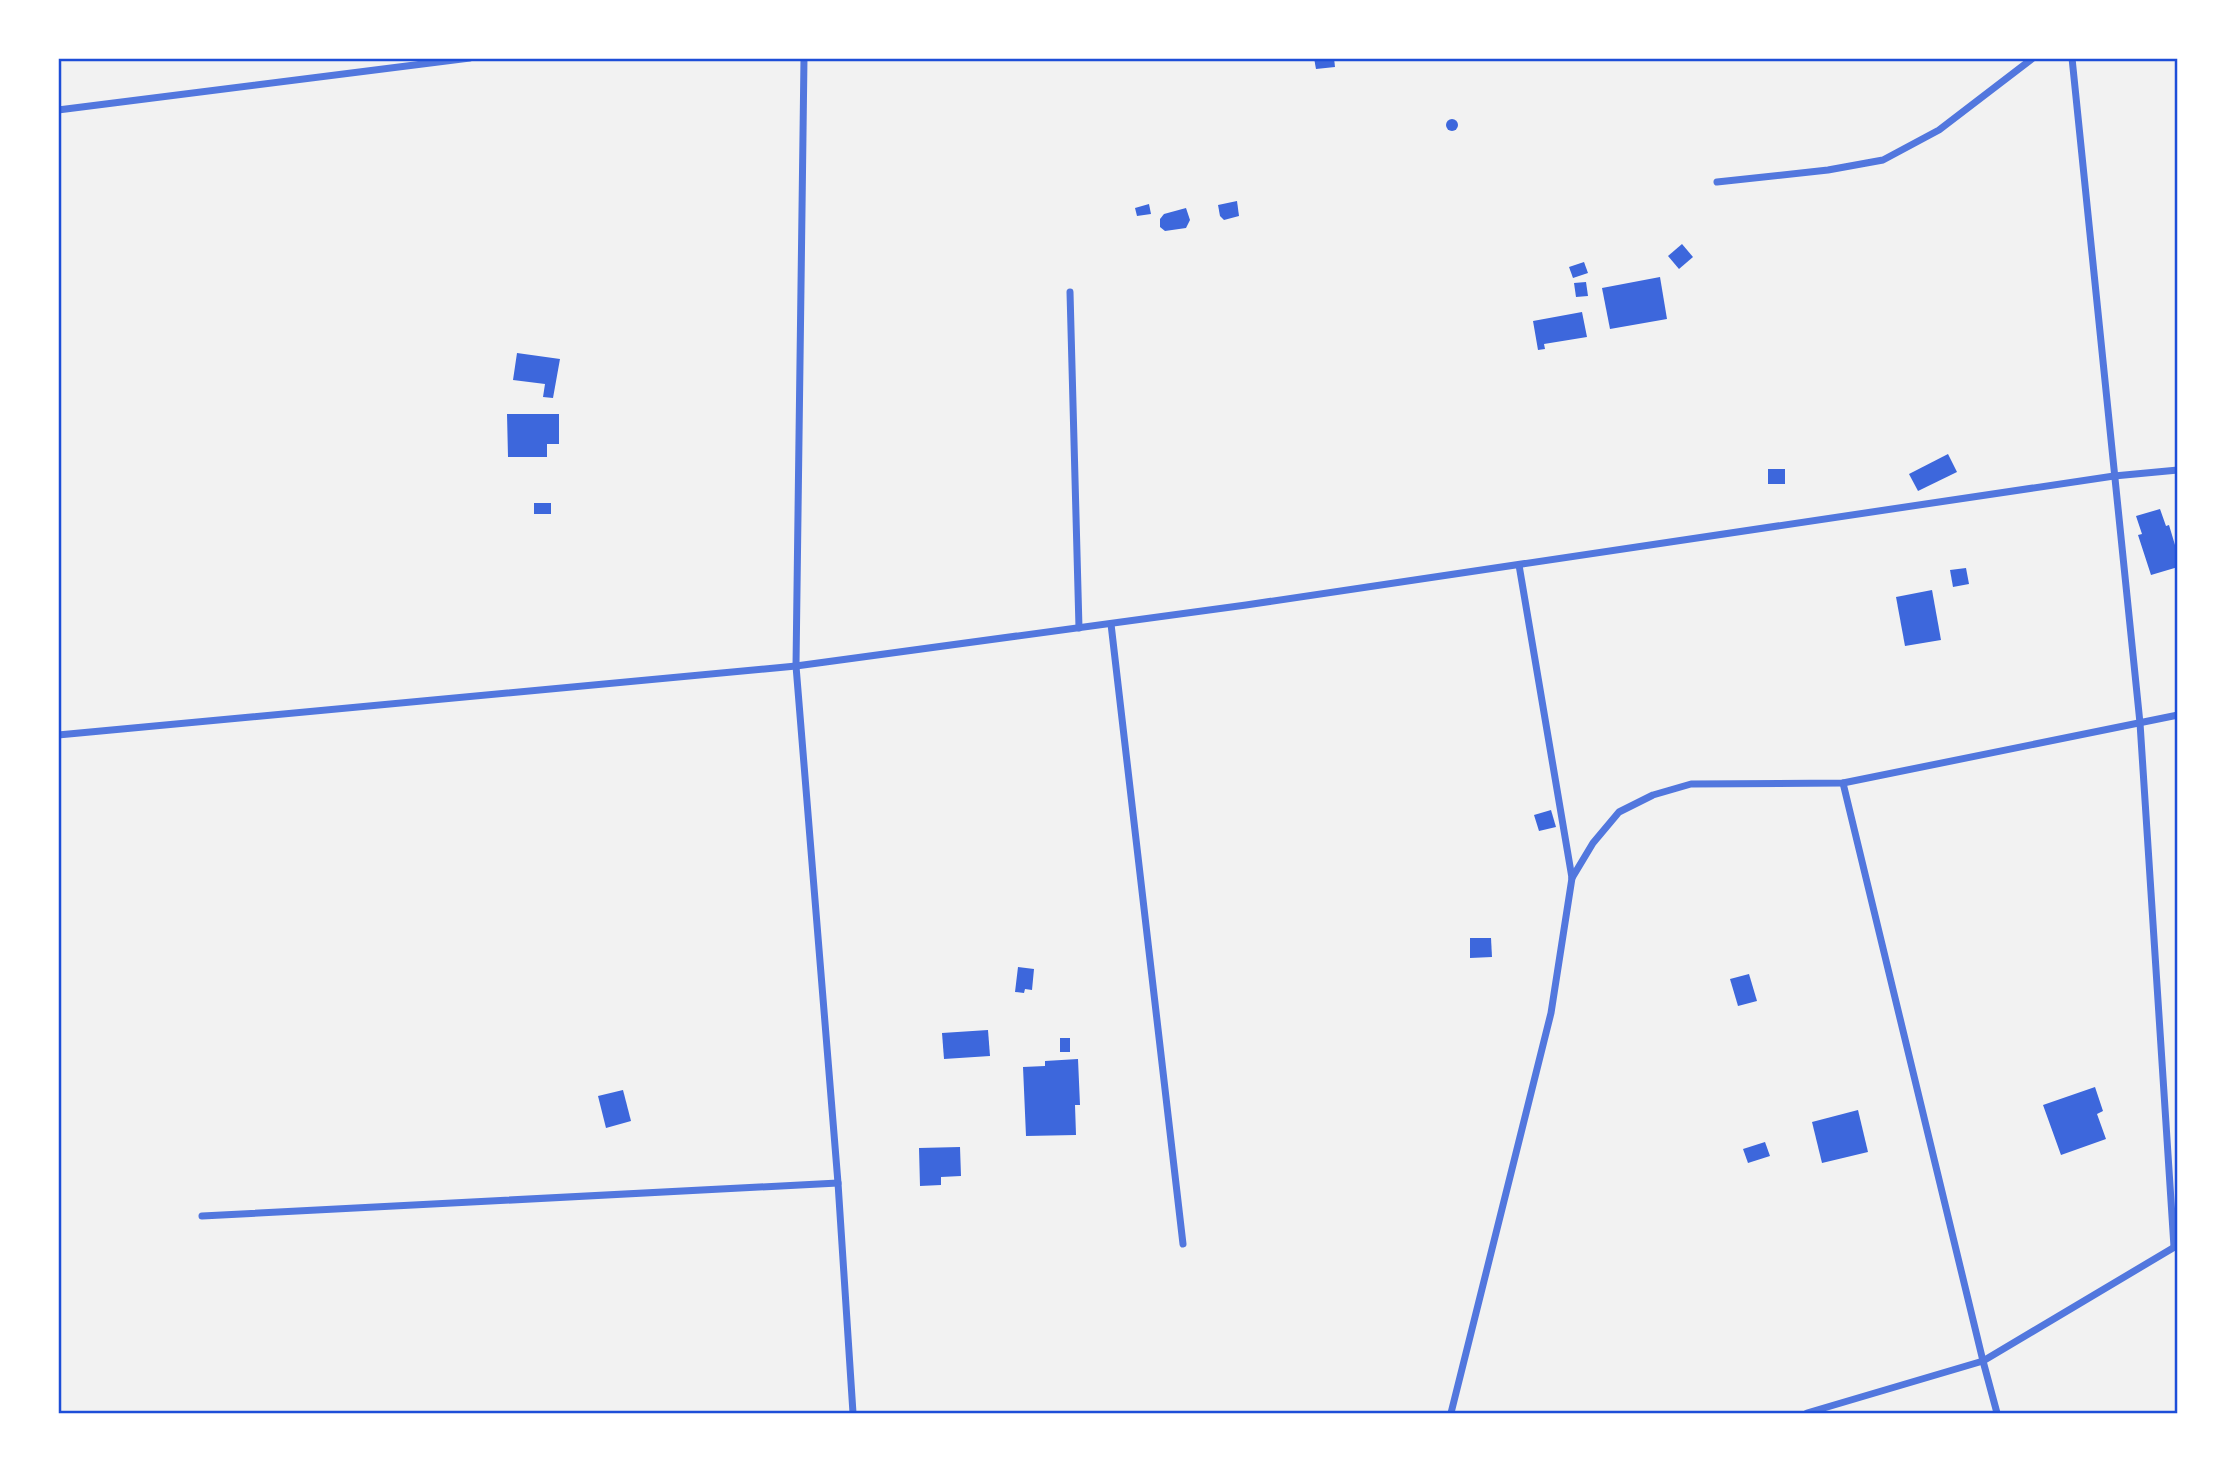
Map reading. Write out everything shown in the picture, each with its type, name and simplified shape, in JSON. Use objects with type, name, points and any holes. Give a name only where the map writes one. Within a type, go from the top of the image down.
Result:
[{"type":"street","points":[[58,110],[470,58]]},
{"type":"street","points":[[804,58],[796,666],[838,1184],[853,1413]]},
{"type":"street","points":[[1717,182],[1828,170],[1883,160],[1939,130],[2033,58]]},
{"type":"street","points":[[1807,1413],[1983,1361],[2176,1246],[2140,723],[2072,58]]},
{"type":"street","points":[[1070,292],[1079,628]]},
{"type":"street","points":[[58,735],[796,666],[1111,624],[2114,476],[2178,470]]},
{"type":"street","points":[[1451,1413],[1551,1013],[1572,878],[1519,565]]},
{"type":"street","points":[[1111,624],[1183,1244]]},
{"type":"street","points":[[1572,878],[1593,843],[1619,812],[1653,795],[1691,785],[1843,783],[2178,715]]},
{"type":"street","points":[[1843,783],[1997,1413]]},
{"type":"street","points":[[202,1216],[838,1184]]},
{"type":"building","points":[[1314,58],[1334,58],[1335,67],[1316,69]]},
{"type":"building","points":[[1452,119],[1458,125],[1452,131],[1446,125]]},
{"type":"building","points":[[1237,201],[1239,216],[1224,220],[1220,216],[1218,205]]},
{"type":"building","points":[[1149,204],[1151,214],[1137,216],[1135,208]]},
{"type":"building","points":[[1186,208],[1190,220],[1186,228],[1165,231],[1160,227],[1160,219],[1164,214]]},
{"type":"building","points":[[1682,244],[1693,257],[1679,269],[1668,256]]},
{"type":"building","points":[[1584,262],[1588,273],[1573,278],[1569,267]]},
{"type":"building","points":[[1660,277],[1667,319],[1610,329],[1602,288]]},
{"type":"building","points":[[1586,282],[1588,296],[1576,297],[1574,283]]},
{"type":"building","points":[[1582,312],[1587,337],[1544,344],[1545,349],[1538,350],[1533,321]]},
{"type":"building","points":[[517,353],[560,359],[553,398],[543,397],[545,384],[513,380]]},
{"type":"building","points":[[507,414],[559,414],[559,444],[547,444],[547,457],[508,457]]},
{"type":"building","points":[[1948,454],[1957,472],[1918,491],[1909,474]]},
{"type":"building","points":[[1768,469],[1785,469],[1785,484],[1768,484]]},
{"type":"building","points":[[534,503],[551,503],[551,514],[534,514]]},
{"type":"building","points":[[2160,509],[2166,526],[2169,525],[2178,555],[2178,567],[2151,575],[2138,535],[2142,534],[2136,516]]},
{"type":"building","points":[[1966,568],[1969,584],[1953,587],[1950,570]]},
{"type":"building","points":[[1932,590],[1941,640],[1905,646],[1896,597]]},
{"type":"building","points":[[1551,810],[1556,827],[1539,831],[1534,815]]},
{"type":"building","points":[[1470,938],[1491,938],[1492,957],[1470,958]]},
{"type":"building","points":[[1018,967],[1034,969],[1032,990],[1015,992]]},
{"type":"building","points":[[1749,974],[1757,1001],[1738,1006],[1730,979]]},
{"type":"building","points":[[988,1030],[990,1056],[944,1059],[942,1033]]},
{"type":"building","points":[[1060,1038],[1070,1038],[1070,1052],[1060,1052]]},
{"type":"building","points":[[1078,1059],[1080,1105],[1075,1105],[1076,1135],[1026,1136],[1023,1067],[1045,1066],[1045,1061]]},
{"type":"building","points":[[2095,1087],[2103,1111],[2097,1114],[2106,1139],[2061,1155],[2043,1105]]},
{"type":"building","points":[[623,1090],[631,1121],[606,1128],[598,1096]]},
{"type":"building","points":[[1858,1110],[1868,1152],[1822,1163],[1812,1122]]},
{"type":"building","points":[[1765,1142],[1770,1156],[1748,1163],[1743,1149]]},
{"type":"building","points":[[960,1147],[961,1176],[941,1177],[941,1185],[920,1186],[919,1148]]}]
